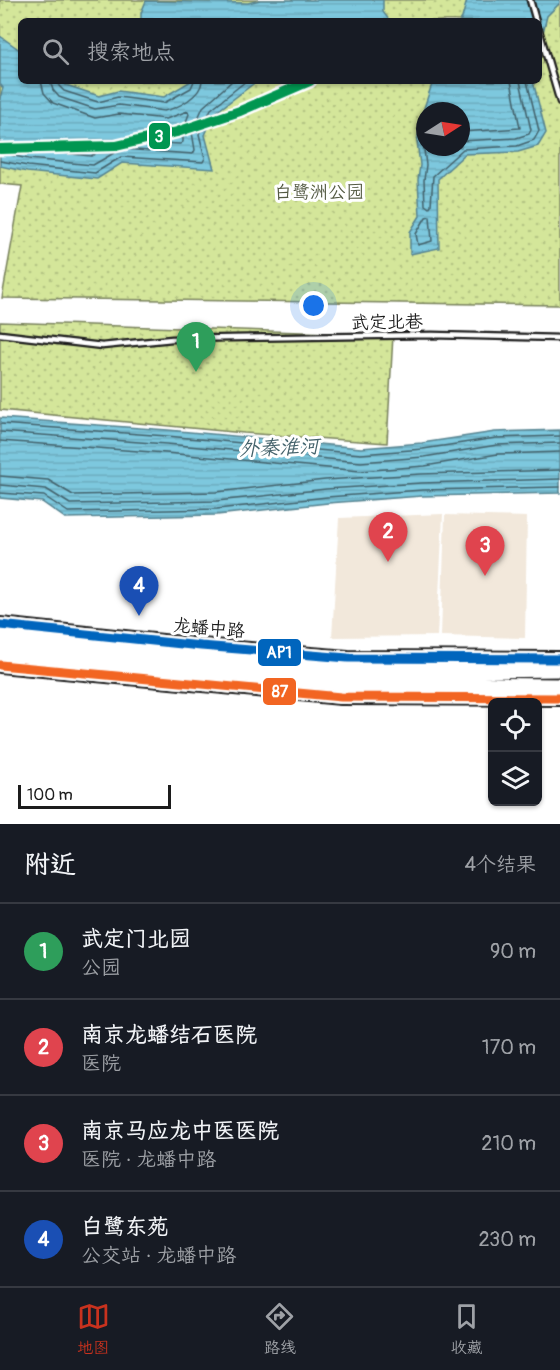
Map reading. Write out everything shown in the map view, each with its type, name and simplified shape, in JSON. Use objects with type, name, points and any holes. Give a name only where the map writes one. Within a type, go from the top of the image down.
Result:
[{"type":"highway","points":[[0,639],[357,672],[560,669]]},
{"type":"highway","points":[[0,652],[353,684],[560,686]]},
{"type":"main road","name":"龙蟠中路","points":[[0,625],[201,646],[348,658],[560,659]]},
{"type":"main road","points":[[0,665],[341,698],[560,698]]},
{"type":"lane","points":[[530,0],[535,18]]},
{"type":"lane","points":[[542,39],[560,102]]},
{"type":"lane","name":"武定北巷","points":[[0,334],[102,346],[172,339],[432,335],[560,338]]},
{"type":"shaded area","points":[[443,514],[437,636],[332,637],[339,518]]},
{"type":"shaded area","points":[[445,515],[527,517],[525,638],[441,636]]},
{"type":"green space","name":"白鹭洲公园","points":[[0,0],[560,0],[560,305],[2,298],[22,186],[0,184]]},
{"type":"green space","points":[[0,322],[393,335],[387,443],[244,433],[0,410]]},
{"type":"water","points":[[260,0],[383,0],[383,12],[388,18],[141,18],[146,1],[248,3]]},
{"type":"water","points":[[467,0],[560,0],[560,3],[547,16],[542,37],[542,18],[462,18]]},
{"type":"water","points":[[0,36],[18,49],[18,84],[65,84],[99,96],[118,91],[164,97],[186,84],[253,84],[215,113],[205,135],[214,169],[122,163],[97,179],[27,172],[0,166],[0,98],[3,88],[0,84]]},
{"type":"water","points":[[432,84],[534,84],[546,133],[538,146],[518,152],[470,154],[470,102],[426,102]]},
{"type":"water","points":[[419,156],[463,156],[438,179],[439,248],[410,254],[410,232],[420,216],[418,180]]},
{"type":"water","name":"外秦淮河","points":[[0,418],[168,430],[361,448],[422,443],[495,432],[560,430],[560,493],[422,496],[217,515],[65,518],[42,502],[0,498]]},
{"type":"transit line","name":"3","points":[[0,149],[116,146],[177,132],[240,111],[303,84]]},
{"type":"transit line","name":"AP1","points":[[0,625],[201,646],[348,658],[560,659]]},
{"type":"transit line","name":"87","points":[[0,665],[341,697],[560,698]]},
{"type":"place","name":"武定门北园","points":[[196,372]]},
{"type":"place","name":"南京龙蟠结石医院","points":[[388,562]]},
{"type":"place","name":"南京马应龙中医医院","points":[[485,576]]},
{"type":"place","name":"白鹭东苑","points":[[139,616]]}]
